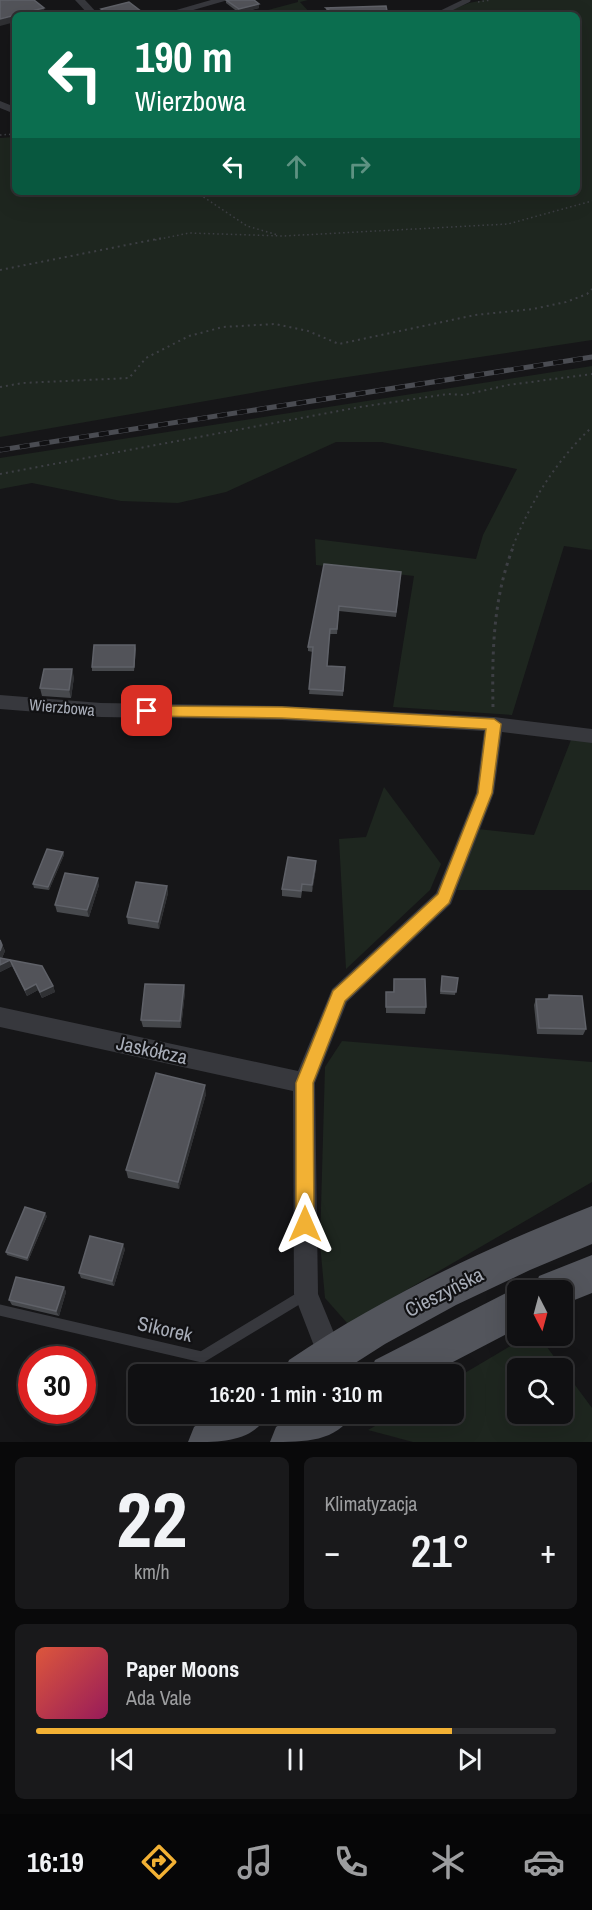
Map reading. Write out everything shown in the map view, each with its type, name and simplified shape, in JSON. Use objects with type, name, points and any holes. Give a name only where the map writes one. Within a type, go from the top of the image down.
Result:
[{"type":"main road","name":"Cieszyńska","points":[[319,1364],[386,1321],[468,1279],[542,1244],[592,1225]]},
{"type":"main road","points":[[573,1282],[592,1274]]},
{"type":"main road","points":[[408,1364],[507,1313]]},
{"type":"main road","points":[[209,1442],[233,1424]]},
{"type":"main road","points":[[291,1442],[316,1424]]},
{"type":"street","points":[[80,0],[91,12]]},
{"type":"street","points":[[176,12],[223,0]]},
{"type":"street","name":"Wierzbowa","points":[[0,702],[101,710],[282,712],[494,724],[592,736]]},
{"type":"street","points":[[317,1364],[306,1294],[304,1083],[339,996],[444,898],[485,793],[494,724]]},
{"type":"street","name":"Jaskółcza","points":[[0,1017],[304,1083]]},
{"type":"lane","points":[[443,12],[468,0]]},
{"type":"lane","name":"Sikorek","points":[[0,1310],[202,1358],[306,1294]]},
{"type":"path","points":[[200,195],[247,226],[283,236]]},
{"type":"path","points":[[0,270],[189,233],[283,236],[508,224],[592,201]]},
{"type":"path","points":[[0,387],[23,383],[129,378],[146,358],[189,336],[223,327],[275,324],[308,330],[339,344],[475,315],[533,309],[566,302],[592,289]]},
{"type":"path","points":[[0,474],[360,408],[448,394],[464,395],[508,385],[592,375]]},
{"type":"path","points":[[494,724],[491,658],[497,600],[507,567],[517,537],[543,483],[579,438],[592,427]]},
{"type":"shaded area","points":[[298,0],[308,0],[300,2],[309,12],[260,12],[298,2]]},
{"type":"shaded area","points":[[484,0],[592,0],[592,340],[314,382],[0,437],[0,138],[12,137],[12,195],[580,195],[580,12],[446,12]]},
{"type":"shaded area","points":[[592,366],[592,550],[564,546],[512,715],[393,707],[414,576],[316,565],[315,539],[476,559],[483,535],[517,469],[382,442],[336,442],[226,492],[178,503],[121,501],[32,483],[0,489],[0,458]]},
{"type":"shaded area","points":[[571,740],[592,742],[592,890],[457,890],[478,829],[534,835]]},
{"type":"shaded area","points":[[384,787],[441,864],[430,890],[346,969],[339,839],[366,837]]},
{"type":"shaded area","points":[[342,1041],[592,1062],[592,1182],[348,1324],[325,1298],[320,1243],[325,1067]]},
{"type":"shaded area","points":[[510,1346],[546,1346],[555,1358],[507,1358],[507,1424],[573,1424],[573,1382],[592,1408],[592,1442],[413,1442],[368,1430],[379,1424],[464,1424],[464,1373]]},
{"type":"building","points":[[0,0],[34,0],[44,8],[28,12],[12,12],[12,16],[0,19]]},
{"type":"building","points":[[226,0],[254,0],[259,4],[239,9]]},
{"type":"building","points":[[129,2],[142,12],[106,12],[101,9]]},
{"type":"building","points":[[386,6],[387,11],[332,12],[326,8]]},
{"type":"building","points":[[324,564],[401,572],[396,612],[339,606],[337,629],[330,629],[327,666],[345,667],[343,691],[309,689],[313,647],[308,647]]},
{"type":"building","points":[[94,645],[135,645],[134,667],[92,667]]},
{"type":"building","points":[[44,669],[72,669],[69,690],[40,688]]},
{"type":"building","points":[[47,849],[63,852],[48,887],[33,884]]},
{"type":"building","points":[[288,857],[316,861],[312,885],[302,884],[301,891],[282,889]]},
{"type":"building","points":[[65,873],[98,878],[87,910],[55,905]]},
{"type":"building","points":[[136,882],[167,886],[158,922],[127,917]]},
{"type":"building","points":[[0,958],[42,966],[53,986],[40,992],[36,984],[25,990],[10,960],[0,965]]},
{"type":"building","points":[[442,976],[458,978],[456,992],[441,991]]},
{"type":"building","points":[[394,979],[425,979],[426,1007],[386,1007],[386,992],[394,992]]},
{"type":"building","points":[[145,984],[184,985],[180,1021],[141,1020]]},
{"type":"building","points":[[549,995],[582,996],[586,1029],[539,1028],[536,999],[549,999]]},
{"type":"building","points":[[156,1073],[205,1085],[178,1182],[126,1170]]},
{"type":"building","points":[[25,1207],[45,1213],[27,1258],[6,1252]]},
{"type":"building","points":[[90,1236],[123,1244],[112,1281],[79,1273]]},
{"type":"building","points":[[16,1277],[64,1287],[56,1311],[9,1300]]},
{"type":"railway","points":[[0,450],[592,357]]},
{"type":"route","points":[[147,711],[282,712],[494,724],[485,793],[444,898],[339,996],[304,1083],[305,1224]]}]
